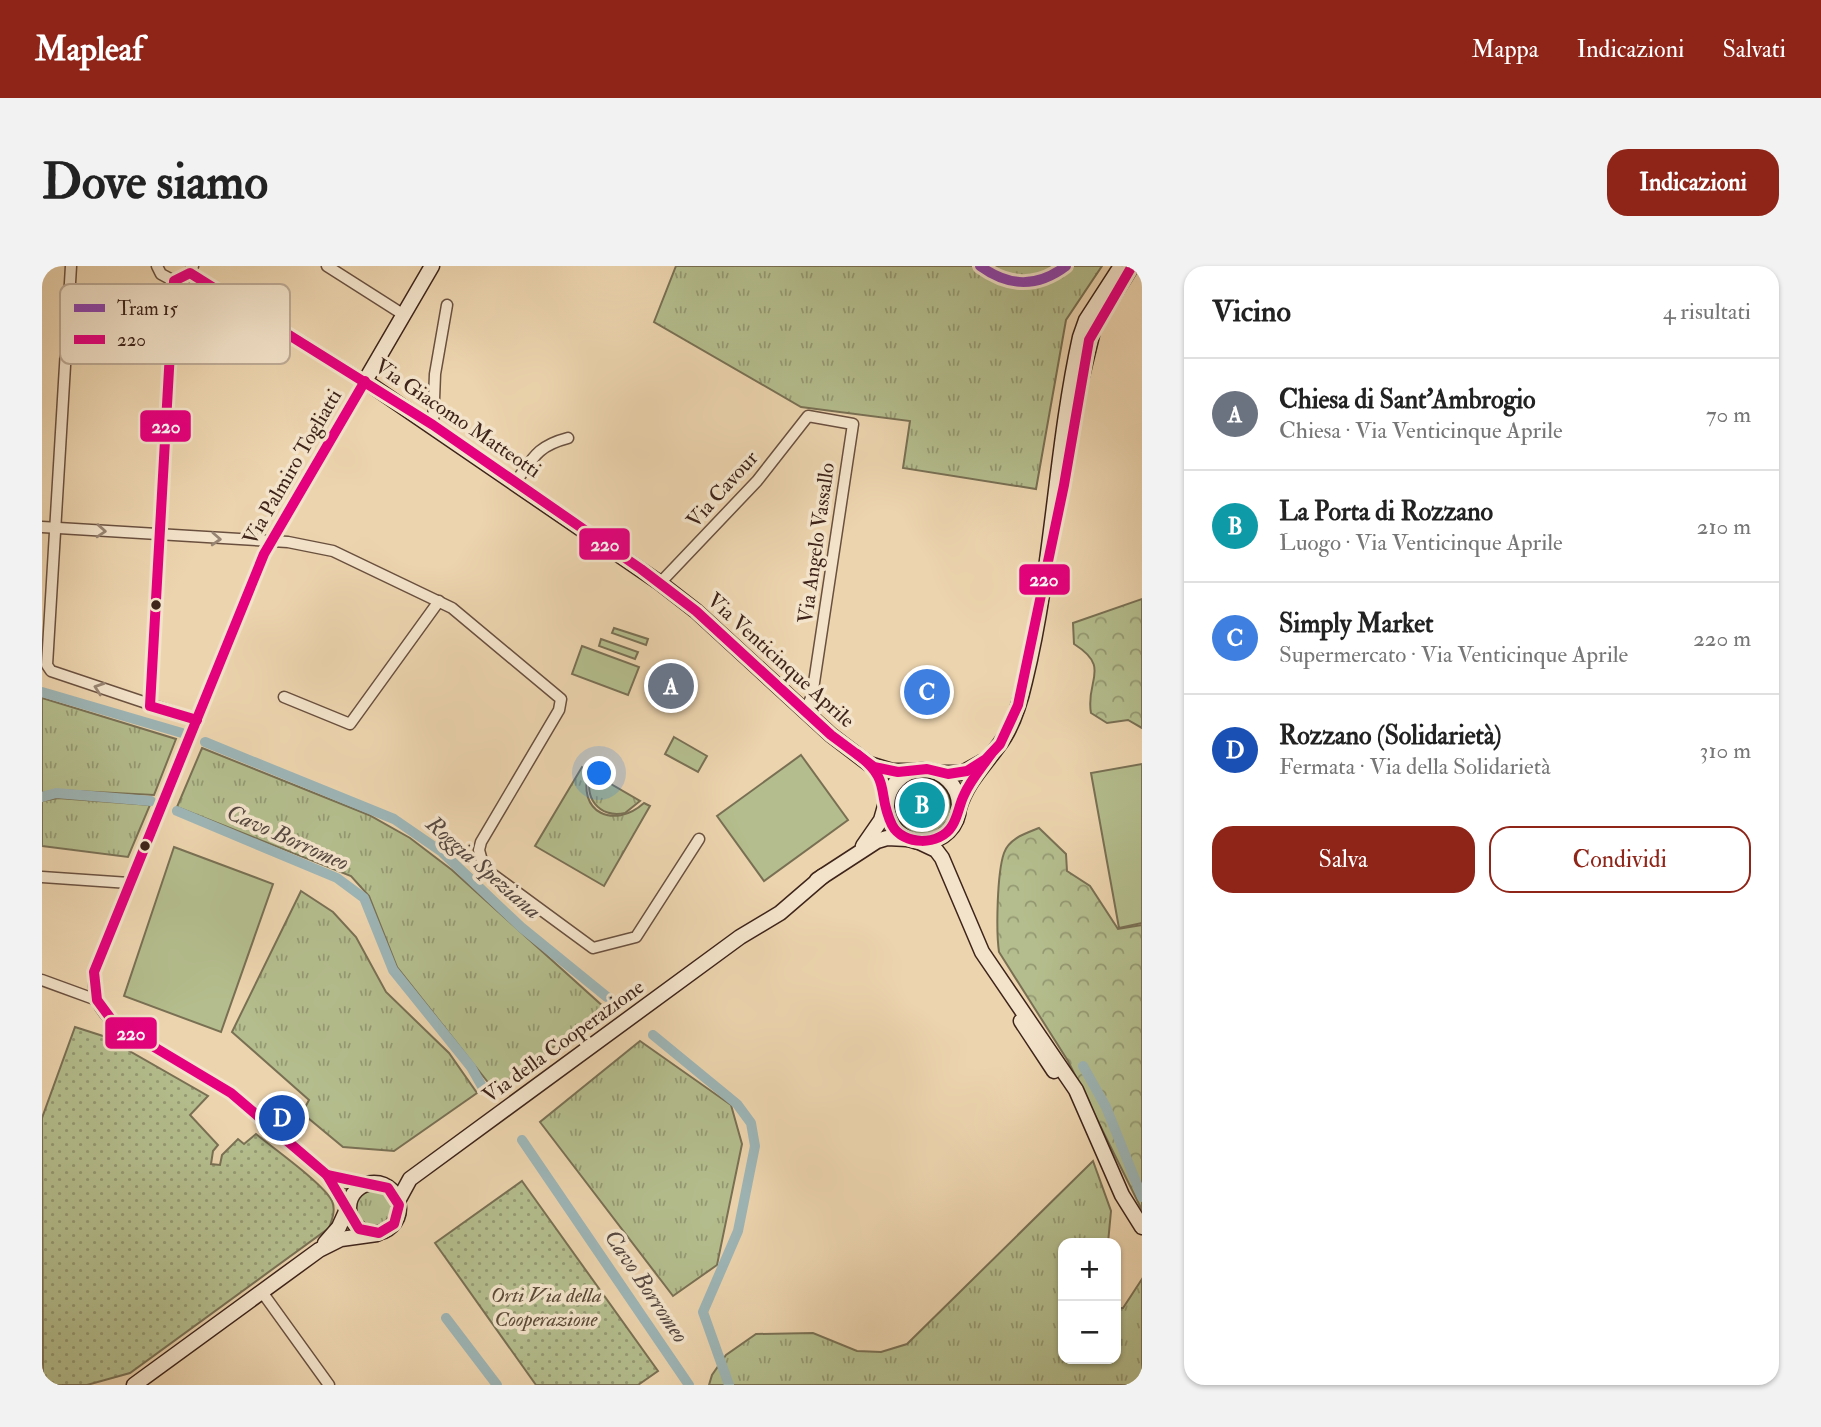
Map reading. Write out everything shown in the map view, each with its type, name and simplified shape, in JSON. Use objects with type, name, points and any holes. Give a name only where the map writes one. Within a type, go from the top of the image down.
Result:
[{"type":"street","points":[[70,284],[71,266]]},
{"type":"street","points":[[157,266],[161,274],[174,281]]},
{"type":"street","points":[[327,266],[404,315]]},
{"type":"street","name":"Via Palmiro Togliatti","points":[[96,1004],[94,972],[272,541],[432,266]]},
{"type":"street","points":[[1051,538],[1054,488],[1080,337],[1086,320],[1121,266]]},
{"type":"street","points":[[946,865],[950,829],[964,794],[1006,735],[1022,693],[1051,538],[1064,485],[1089,340],[1132,266]]},
{"type":"street","points":[[174,281],[192,270]]},
{"type":"street","name":"Via Giacomo Matteotti","points":[[192,270],[214,284]]},
{"type":"street","points":[[433,425],[435,374],[447,305]]},
{"type":"street","name":"Via Giacomo Matteotti","points":[[290,333],[433,425],[660,583]]},
{"type":"street","points":[[65,364],[48,669],[197,720]]},
{"type":"street","points":[[150,706],[169,364]]},
{"type":"street","name":"Via Cavour","points":[[660,583],[757,481],[808,416]]},
{"type":"street","name":"Via Angelo Vassallo","points":[[805,711],[812,696],[853,424],[808,416]]},
{"type":"street","points":[[515,482],[538,450],[551,442],[568,438]]},
{"type":"street","points":[[42,527],[272,541],[333,551],[458,612],[561,699],[559,710],[481,842],[479,850],[484,868],[588,945],[601,948],[635,937],[699,839]]},
{"type":"street","name":"Via Venticinque Aprile","points":[[660,583],[696,611],[805,711],[874,767],[882,781],[887,801]]},
{"type":"street","points":[[284,698],[350,724],[439,601]]},
{"type":"street","points":[[874,767],[962,773],[986,760]]},
{"type":"street","points":[[912,771],[893,784],[887,801],[892,824],[914,841],[938,852],[982,952],[1028,1037],[1093,1126],[1122,1195],[1142,1227]]},
{"type":"street","points":[[938,772],[956,790],[959,807]]},
{"type":"street","name":"Via della Cooperazione","points":[[860,850],[881,820],[887,801]]},
{"type":"street","points":[[914,841],[933,841],[950,829]]},
{"type":"street","name":"Via della Cooperazione","points":[[398,1201],[410,1179],[740,937],[774,906],[823,877],[860,850],[886,838],[914,841]]},
{"type":"street","points":[[42,877],[130,883]]},
{"type":"street","points":[[42,980],[96,1004],[125,1031],[236,1097],[327,1175],[345,1183],[376,1183],[391,1189],[398,1201],[396,1222],[388,1230],[341,1239],[319,1250],[136,1384]]},
{"type":"street","points":[[327,1175],[360,1230],[377,1234]]},
{"type":"street","name":"Via della Cooperazione","points":[[376,1183],[410,1179]]},
{"type":"street","points":[[319,1250],[340,1227],[358,1189],[376,1183]]},
{"type":"street","points":[[262,1292],[329,1385]]},
{"type":"green space","points":[[676,266],[1102,266],[1066,320],[1036,489],[903,468],[910,421],[801,407],[654,322]]},
{"type":"green space","points":[[1142,599],[1142,728],[1128,720],[1107,723],[1091,713],[1094,668],[1092,660],[1074,644],[1073,623]]},
{"type":"green space","points":[[614,628],[648,639],[646,645],[612,633]]},
{"type":"green space","points":[[601,639],[638,652],[635,659],[599,646]]},
{"type":"green space","points":[[582,646],[639,667],[628,695],[572,674]]},
{"type":"green space","points":[[42,698],[176,739],[154,795],[56,790],[42,793]]},
{"type":"green space","points":[[674,737],[707,756],[698,772],[665,754]]},
{"type":"green space","points":[[202,748],[369,815],[410,838],[452,870],[606,1009],[494,1090],[397,967],[369,896],[351,876],[177,807]]},
{"type":"green space","points":[[801,755],[848,820],[764,881],[717,816]]},
{"type":"green space","points":[[1142,764],[1142,923],[1119,928],[1091,773]]},
{"type":"green space","points":[[582,767],[589,771],[586,785],[588,797],[600,812],[610,816],[621,815],[644,803],[650,806],[604,886],[535,846]]},
{"type":"green space","points":[[592,773],[640,801],[625,813],[607,813],[600,809],[589,790]]},
{"type":"green space","points":[[916,777],[928,777],[943,785],[951,800],[951,812],[943,827],[928,835],[916,835],[901,827],[893,812],[893,800],[901,785]]},
{"type":"green space","points":[[58,798],[150,805],[128,857],[42,846],[42,801]]},
{"type":"green space","points":[[1039,828],[1066,854],[1067,871],[1090,886],[1118,929],[1142,925],[1142,1210],[1068,1061],[999,952],[998,902],[1004,853],[1014,840]]},
{"type":"green space","points":[[174,847],[273,884],[221,1032],[124,996]]},
{"type":"green space","points":[[301,891],[333,912],[356,937],[386,992],[449,1053],[477,1093],[394,1151],[343,1147],[302,1113],[309,1100],[232,1032]]},
{"type":"green space","points":[[75,1027],[103,1036],[208,1096],[190,1115],[218,1145],[213,1151],[211,1164],[220,1165],[222,1155],[238,1139],[244,1144],[256,1134],[319,1185],[332,1201],[334,1211],[329,1228],[130,1373],[87,1385],[43,1385],[42,1118]]},
{"type":"green space","points":[[640,1041],[731,1105],[742,1144],[717,1265],[673,1296],[540,1122]]},
{"type":"green space","points":[[1093,1161],[1111,1211],[1108,1238],[1058,1238],[1058,1364],[1121,1364],[1121,1308],[1142,1279],[1142,1385],[709,1385],[712,1375],[726,1355],[756,1334],[813,1333],[857,1351],[881,1352],[907,1344]]},
{"type":"green space","name":"Orti Via della Cooperazione","points":[[522,1181],[658,1371],[638,1385],[536,1385],[435,1243]]},
{"type":"green space","points":[[374,1189],[388,1195],[394,1209],[388,1223],[374,1229],[360,1223],[354,1209],[360,1195]]},
{"type":"waterway","name":"Roggia Speziana","points":[[42,692],[182,733]]},
{"type":"waterway","name":"Roggia Speziana","points":[[205,742],[394,819],[442,852],[521,927],[607,997]]},
{"type":"waterway","name":"Cavo Borromeo","points":[[42,797],[56,793],[151,801]]},
{"type":"waterway","name":"Cavo Borromeo","points":[[177,811],[337,878],[364,898],[393,970],[471,1067],[483,1088]]},
{"type":"waterway","name":"Roggia Speziana","points":[[653,1035],[737,1104],[751,1123],[755,1146],[738,1231],[703,1312],[729,1385]]},
{"type":"waterway","points":[[1083,1066],[1106,1107],[1142,1197]]},
{"type":"waterway","name":"Cavo Borromeo","points":[[522,1140],[689,1385]]},
{"type":"waterway","points":[[446,1318],[497,1385]]},
{"type":"tram line","name":"15","points":[[980,266],[1002,278],[1023,282],[1044,278],[1066,266]]},
{"type":"transit line","name":"220","points":[[290,336],[433,425],[641,569],[696,611],[831,735],[874,767],[898,772],[927,769],[948,774],[967,771],[986,759],[1000,744],[1018,705],[1064,485],[1089,340],[1132,266]]},
{"type":"transit line","name":"220","points":[[174,284],[174,281],[190,273],[208,284]]},
{"type":"transit line","name":"220","points":[[169,364],[150,706],[197,720]]},
{"type":"transit line","name":"220","points":[[327,1175],[231,1093],[114,1023],[97,1000],[94,972],[264,554],[365,381]]},
{"type":"transit line","name":"220","points":[[857,754],[868,763],[880,780],[887,814],[897,832],[904,837],[922,841],[939,837],[952,826],[962,799],[991,754]]},
{"type":"transit line","name":"220","points":[[327,1175],[388,1188],[399,1205],[394,1224],[379,1233],[359,1229],[327,1175]]},
{"type":"place","name":"Chiesa di Sant'Ambrogio","points":[[671,686]]},
{"type":"place","name":"Simply Market","points":[[927,692]]},
{"type":"place","name":"La Porta di Rozzano","points":[[922,805]]},
{"type":"place","name":"Rozzano (Solidarietà)","points":[[282,1118]]}]
